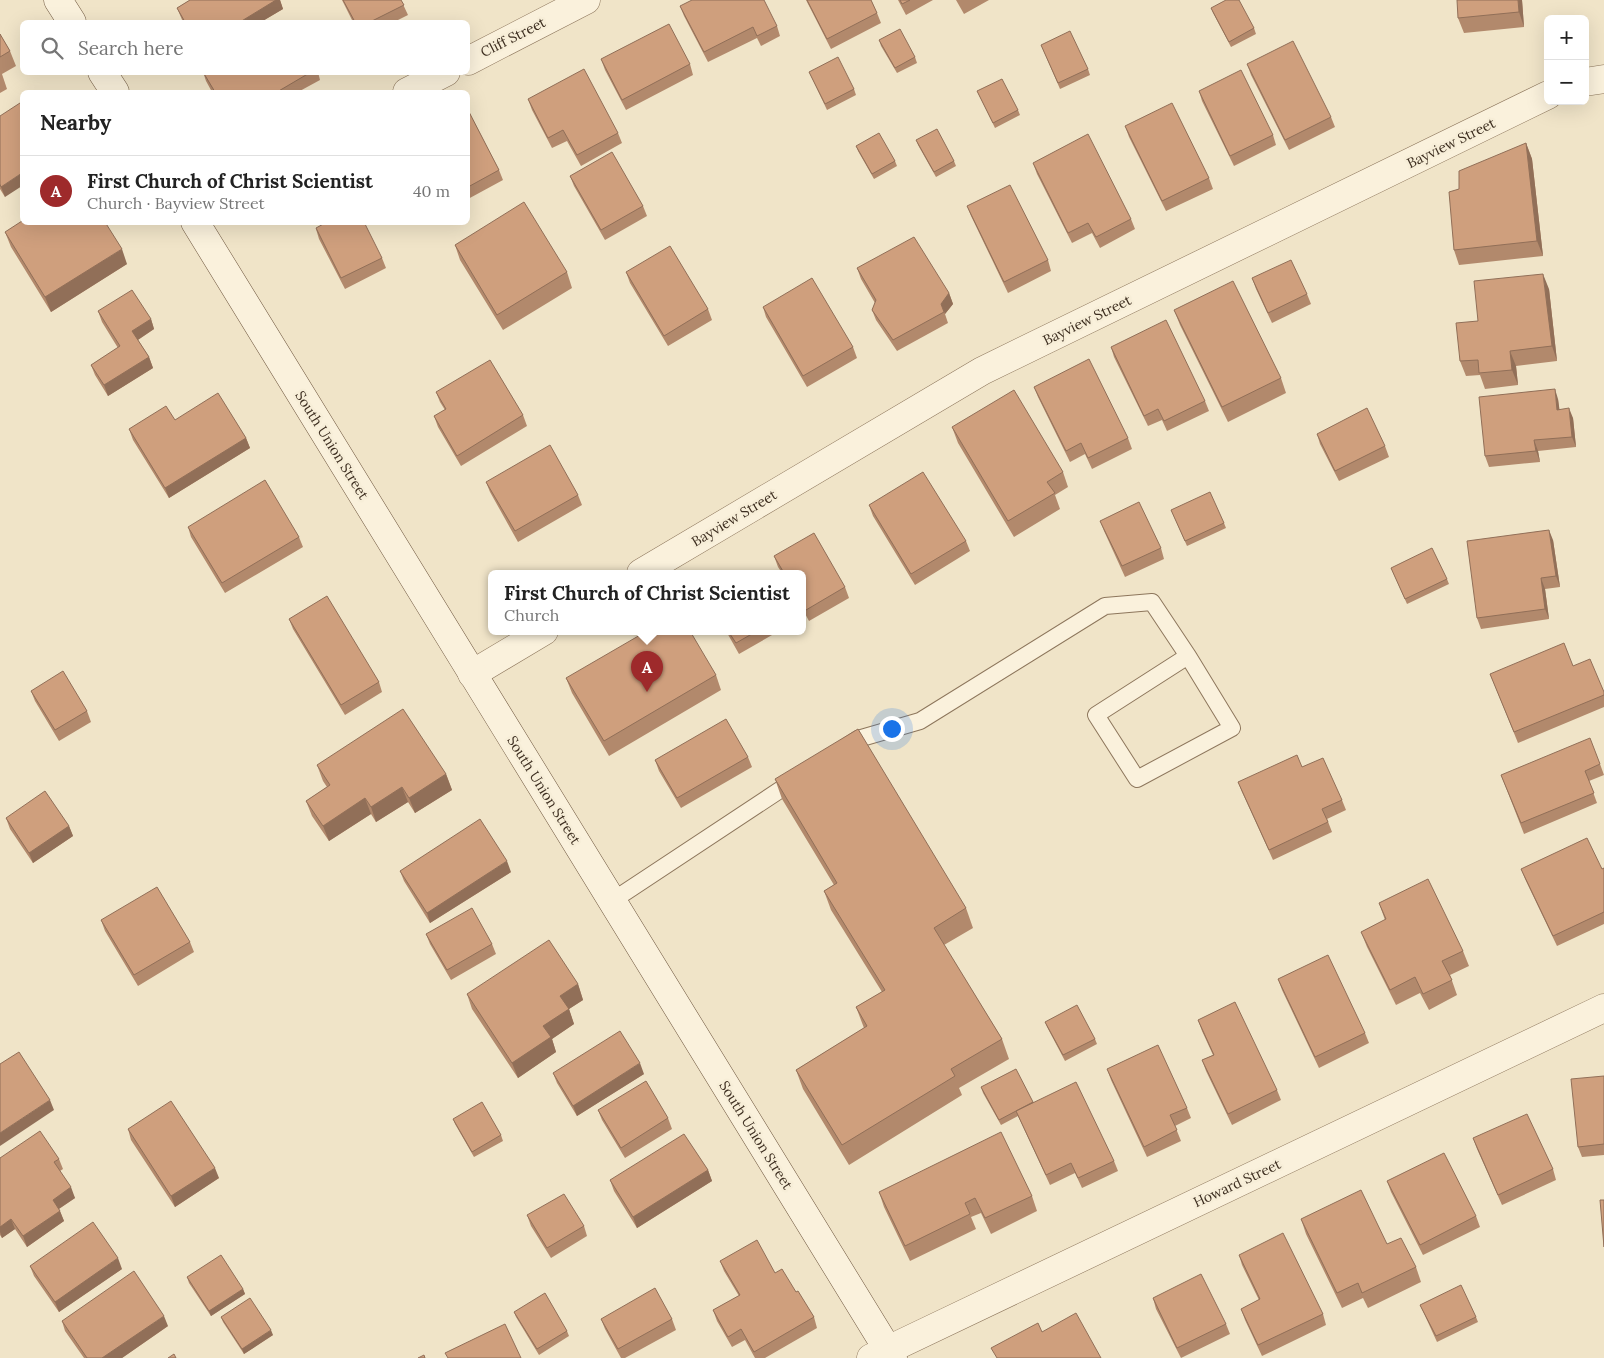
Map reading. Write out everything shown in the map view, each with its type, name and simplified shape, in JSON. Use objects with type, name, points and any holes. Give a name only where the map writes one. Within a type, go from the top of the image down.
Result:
[{"type":"street","points":[[58,0],[71,20]]},
{"type":"street","name":"Cliff Street","points":[[470,60],[586,0]]},
{"type":"street","points":[[104,75],[114,90]]},
{"type":"street","points":[[411,90],[440,75]]},
{"type":"street","points":[[1589,81],[1604,79]]},
{"type":"street","name":"Bayview Street","points":[[646,570],[982,371],[1544,98]]},
{"type":"street","name":"South Union Street","points":[[197,225],[612,901],[884,1355]]},
{"type":"street","points":[[472,674],[537,635]]},
{"type":"street","name":"Howard Street","points":[[884,1355],[1604,1008]]},
{"type":"lane","points":[[834,755],[858,739],[920,721],[1105,606],[1152,602],[1188,656],[1232,728],[1137,779],[1096,715],[1188,656]]},
{"type":"lane","points":[[612,901],[810,771]]},
{"type":"building","points":[[190,0],[276,0],[243,20],[184,20],[177,8]]},
{"type":"building","points":[[343,0],[401,0],[404,5],[374,20],[354,20]]},
{"type":"building","points":[[692,0],[764,0],[777,26],[757,36],[753,27],[704,52],[680,6]]},
{"type":"building","points":[[807,0],[871,0],[877,13],[827,39]]},
{"type":"building","points":[[900,0],[910,0],[902,4]]},
{"type":"building","points":[[1226,0],[1239,0],[1254,28],[1229,42],[1211,8]]},
{"type":"building","points":[[1457,0],[1518,0],[1519,12],[1458,18]]},
{"type":"building","points":[[669,24],[690,64],[622,100],[601,59]]},
{"type":"building","points":[[900,29],[915,57],[895,68],[879,40]]},
{"type":"building","points":[[1070,31],[1088,69],[1058,83],[1041,45]]},
{"type":"building","points":[[0,34],[10,51],[0,57]]},
{"type":"building","points":[[1293,41],[1331,117],[1285,140],[1247,64]]},
{"type":"building","points":[[838,57],[854,89],[825,104],[809,72]]},
{"type":"building","points":[[584,69],[618,133],[577,155],[563,130],[548,138],[528,99]]},
{"type":"building","points":[[1241,70],[1273,135],[1230,156],[1199,91]]},
{"type":"building","points":[[205,75],[306,75],[280,90],[214,90]]},
{"type":"building","points":[[1002,79],[1018,110],[993,123],[977,91]]},
{"type":"building","points":[[20,103],[20,174],[1,187],[0,184],[0,116]]},
{"type":"building","points":[[1172,103],[1209,178],[1162,201],[1125,126]]},
{"type":"building","points":[[470,114],[499,170],[470,186]]},
{"type":"building","points":[[937,129],[954,161],[934,172],[916,140]]},
{"type":"building","points":[[879,133],[895,161],[872,174],[856,146]]},
{"type":"building","points":[[1088,134],[1131,219],[1096,237],[1088,223],[1068,233],[1033,163]]},
{"type":"building","points":[[1526,143],[1537,241],[1454,250],[1449,192],[1459,189],[1459,171]]},
{"type":"building","points":[[612,152],[643,206],[601,230],[570,176]]},
{"type":"building","points":[[1010,185],[1048,260],[1004,282],[967,206]]},
{"type":"building","points":[[524,202],[567,272],[497,315],[455,245]]},
{"type":"building","points":[[20,222],[20,225],[107,225],[122,249],[45,297],[5,232]]},
{"type":"building","points":[[322,225],[366,225],[382,258],[341,278],[316,228]]},
{"type":"building","points":[[914,237],[949,293],[941,304],[944,312],[893,340],[872,310],[876,300],[857,268]]},
{"type":"building","points":[[670,246],[708,309],[664,336],[626,272]]},
{"type":"building","points":[[1291,260],[1307,294],[1268,313],[1252,278]]},
{"type":"building","points":[[1543,274],[1552,346],[1510,351],[1512,370],[1479,373],[1478,360],[1460,361],[1456,323],[1478,321],[1474,281]]},
{"type":"building","points":[[812,278],[853,347],[803,376],[763,307]]},
{"type":"building","points":[[1233,281],[1281,378],[1222,407],[1174,310]]},
{"type":"building","points":[[132,290],[151,319],[132,331],[149,357],[104,385],[91,365],[120,346],[98,311]]},
{"type":"building","points":[[1166,320],[1205,401],[1164,421],[1158,409],[1144,416],[1111,347]]},
{"type":"building","points":[[1089,359],[1128,438],[1088,458],[1081,443],[1066,451],[1034,387]]},
{"type":"building","points":[[490,360],[523,415],[457,456],[434,416],[446,409],[436,392]]},
{"type":"building","points":[[1555,389],[1557,410],[1569,408],[1572,437],[1534,440],[1536,451],[1485,456],[1479,397]]},
{"type":"building","points":[[1014,390],[1063,472],[1047,482],[1055,493],[1008,521],[952,427]]},
{"type":"building","points":[[218,393],[246,438],[165,488],[129,429],[166,406],[175,420]]},
{"type":"building","points":[[1367,408],[1385,446],[1335,471],[1317,434]]},
{"type":"building","points":[[550,445],[578,495],[515,531],[486,482]]},
{"type":"building","points":[[923,472],[966,541],[911,574],[869,505]]},
{"type":"building","points":[[265,480],[299,537],[222,583],[188,527]]},
{"type":"building","points":[[1210,492],[1224,523],[1185,541],[1171,510]]},
{"type":"building","points":[[1139,502],[1161,548],[1122,566],[1100,521]]},
{"type":"building","points":[[1549,530],[1556,576],[1541,578],[1545,609],[1477,618],[1467,541]]},
{"type":"building","points":[[814,533],[845,587],[806,610],[806,570],[782,570],[774,556]]},
{"type":"building","points":[[1432,548],[1447,579],[1405,599],[1391,568]]},
{"type":"building","points":[[327,596],[379,682],[341,705],[289,619]]},
{"type":"building","points":[[640,635],[692,635],[716,675],[604,741],[566,678]]},
{"type":"building","points":[[731,635],[750,635],[736,643]]},
{"type":"building","points":[[1564,643],[1573,666],[1590,659],[1604,695],[1514,732],[1490,674]]},
{"type":"building","points":[[63,671],[87,711],[55,730],[31,691]]},
{"type":"building","points":[[403,709],[446,774],[409,798],[402,787],[371,807],[365,798],[323,826],[306,801],[330,785],[317,765]]},
{"type":"building","points":[[726,719],[748,757],[677,798],[655,760]]},
{"type":"building","points":[[858,729],[966,908],[934,928],[1002,1039],[951,1069],[955,1076],[842,1145],[796,1070],[867,1026],[856,1007],[885,990],[824,891],[837,883],[775,779]]},
{"type":"building","points":[[1590,738],[1600,764],[1585,771],[1594,793],[1521,823],[1501,775]]},
{"type":"building","points":[[1297,755],[1302,767],[1323,758],[1342,800],[1322,809],[1328,822],[1269,850],[1238,782]]},
{"type":"building","points":[[45,791],[69,826],[29,853],[6,818]]},
{"type":"building","points":[[480,819],[507,861],[427,913],[400,871]]},
{"type":"building","points":[[1587,838],[1602,869],[1604,868],[1604,912],[1553,936],[1521,869]]},
{"type":"building","points":[[1428,879],[1463,951],[1442,961],[1452,980],[1423,994],[1415,977],[1390,990],[1361,932],[1386,919],[1379,903]]},
{"type":"building","points":[[157,887],[190,942],[134,975],[101,920]]},
{"type":"building","points":[[472,908],[492,944],[447,970],[426,934]]},
{"type":"building","points":[[549,940],[578,984],[560,996],[569,1009],[543,1026],[551,1037],[512,1063],[467,994]]},
{"type":"building","points":[[1328,955],[1365,1033],[1315,1057],[1278,979]]},
{"type":"building","points":[[1235,1002],[1277,1090],[1228,1114],[1202,1060],[1214,1055],[1198,1020]]},
{"type":"building","points":[[1077,1005],[1095,1039],[1063,1055],[1045,1022]]},
{"type":"building","points":[[620,1031],[640,1063],[573,1106],[553,1073]]},
{"type":"building","points":[[1158,1045],[1187,1108],[1170,1115],[1177,1130],[1144,1147],[1107,1069]]},
{"type":"building","points":[[19,1052],[50,1100],[0,1133],[0,1064]]},
{"type":"building","points":[[1016,1069],[1033,1102],[999,1120],[981,1087]]},
{"type":"building","points":[[1604,1076],[1604,1144],[1578,1147],[1571,1079]]},
{"type":"building","points":[[646,1081],[668,1118],[621,1148],[598,1110]]},
{"type":"building","points":[[1076,1082],[1114,1161],[1078,1178],[1071,1163],[1046,1175],[1016,1111]]},
{"type":"building","points":[[171,1101],[215,1168],[171,1196],[128,1129]]},
{"type":"building","points":[[482,1102],[501,1135],[472,1152],[453,1119]]},
{"type":"building","points":[[1527,1114],[1553,1169],[1498,1195],[1473,1138]]},
{"type":"building","points":[[40,1131],[59,1159],[54,1162],[71,1187],[53,1200],[60,1211],[23,1236],[11,1219],[0,1227],[0,1158]]},
{"type":"building","points":[[1001,1132],[1032,1196],[985,1218],[975,1198],[965,1203],[970,1214],[905,1246],[879,1192]]},
{"type":"building","points":[[684,1134],[708,1170],[633,1217],[610,1180]]},
{"type":"building","points":[[1444,1153],[1476,1216],[1420,1245],[1387,1181]]},
{"type":"building","points":[[1361,1190],[1387,1244],[1401,1238],[1416,1267],[1362,1293],[1358,1283],[1337,1293],[1301,1219]]},
{"type":"building","points":[[564,1194],[584,1226],[547,1248],[527,1215]]},
{"type":"building","points":[[1600,1200],[1604,1200],[1604,1247]]},
{"type":"building","points":[[93,1222],[118,1258],[55,1302],[30,1266]]},
{"type":"building","points":[[1283,1233],[1323,1314],[1258,1345],[1241,1309],[1260,1299],[1239,1255]]},
{"type":"building","points":[[757,1240],[775,1273],[782,1269],[814,1317],[754,1352],[741,1329],[728,1337],[713,1310],[740,1295],[720,1261]]},
{"type":"building","points":[[221,1255],[243,1289],[209,1311],[187,1277]]},
{"type":"building","points":[[134,1271],[164,1316],[102,1358],[87,1358],[62,1321]]},
{"type":"building","points":[[1201,1274],[1226,1324],[1177,1348],[1153,1298]]},
{"type":"building","points":[[1461,1285],[1476,1317],[1436,1336],[1420,1305]]},
{"type":"building","points":[[655,1288],[672,1319],[618,1349],[601,1319]]},
{"type":"building","points":[[545,1293],[567,1331],[537,1349],[514,1312]]},
{"type":"building","points":[[250,1298],[271,1330],[242,1349],[221,1317]]},
{"type":"building","points":[[1076,1313],[1101,1358],[997,1358],[991,1348],[1038,1323],[1042,1332]]},
{"type":"building","points":[[505,1324],[521,1358],[448,1358],[445,1353]]},
{"type":"building","points":[[174,1354],[176,1358],[168,1358]]},
{"type":"place","name":"First Church of Christ Scientist","points":[[647,692]]}]
